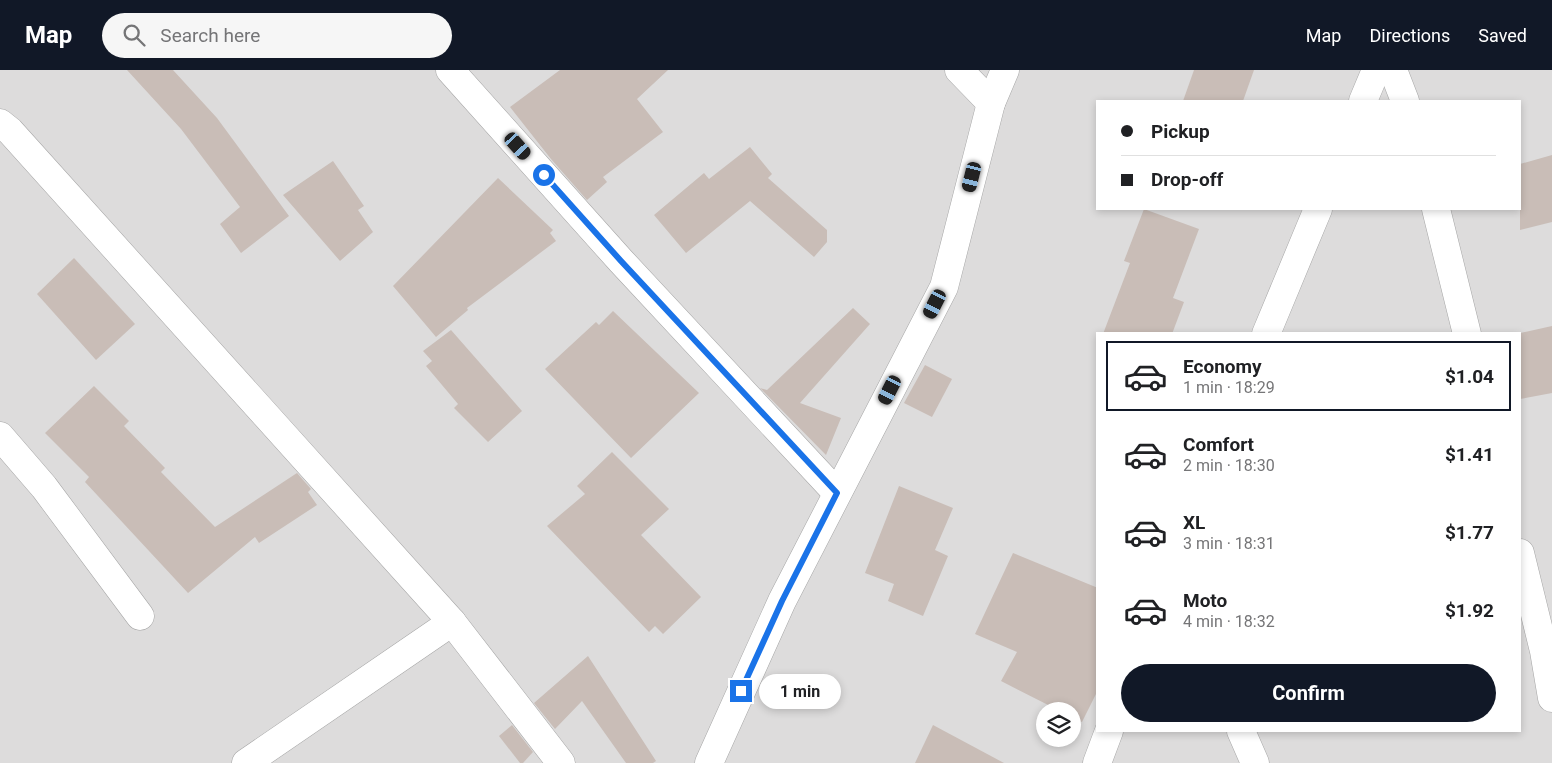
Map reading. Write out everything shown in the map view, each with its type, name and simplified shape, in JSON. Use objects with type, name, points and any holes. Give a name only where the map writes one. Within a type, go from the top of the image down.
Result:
[{"type":"street","points":[[450,70],[621,261],[837,493]]},
{"type":"street","points":[[959,70],[991,103]]},
{"type":"street","points":[[709,763],[782,601],[944,286],[991,103],[1005,70]]},
{"type":"street","points":[[1363,100],[1376,70]]},
{"type":"street","points":[[1392,70],[1405,100]]},
{"type":"street","points":[[0,123],[10,131],[452,622],[561,763]]},
{"type":"street","points":[[1267,332],[1318,210]]},
{"type":"street","points":[[1436,210],[1467,332]]},
{"type":"street","points":[[0,436],[44,488],[140,616]]},
{"type":"street","points":[[1521,557],[1544,651],[1552,698]]},
{"type":"street","points":[[246,763],[452,622]]},
{"type":"street","points":[[1097,763],[1109,732]]},
{"type":"street","points":[[1241,732],[1254,763]]},
{"type":"shaded area","points":[[0,70],[1552,70],[1552,763],[0,763]]},
{"type":"building","points":[[127,70],[173,70],[217,118],[289,216],[241,253],[220,224],[240,207],[181,129]]},
{"type":"building","points":[[560,70],[668,70],[637,99],[663,132],[603,177],[607,182],[587,200],[551,159],[510,107]]},
{"type":"building","points":[[1194,70],[1254,70],[1243,100],[1183,100]]},
{"type":"building","points":[[750,147],[772,174],[768,178],[827,230],[827,242],[814,257],[750,201],[686,253],[654,215],[704,173],[709,179]]},
{"type":"building","points":[[1552,155],[1552,222],[1520,230],[1521,210],[1521,164]]},
{"type":"building","points":[[333,161],[364,206],[358,210],[373,232],[340,261],[283,195]]},
{"type":"building","points":[[498,178],[553,230],[550,233],[556,241],[467,308],[468,310],[436,337],[393,286]]},
{"type":"building","points":[[1144,210],[1199,229],[1173,298],[1184,302],[1173,332],[1104,332],[1130,263],[1124,261]]},
{"type":"building","points":[[74,258],[135,324],[96,360],[37,294]]},
{"type":"building","points":[[853,308],[870,324],[800,403],[841,418],[826,455],[760,388],[767,390]]},
{"type":"building","points":[[613,311],[699,393],[631,458],[545,369],[596,322],[599,325]]},
{"type":"building","points":[[1552,326],[1552,393],[1521,399],[1521,333]]},
{"type":"building","points":[[451,330],[522,411],[488,442],[454,408],[458,404],[426,366],[432,361],[423,351]]},
{"type":"building","points":[[925,365],[952,379],[932,417],[904,403]]},
{"type":"building","points":[[94,386],[129,421],[124,426],[165,468],[161,472],[215,527],[297,473],[311,489],[308,492],[317,505],[259,543],[255,537],[188,593],[85,482],[89,477],[45,433]]},
{"type":"building","points":[[612,452],[669,509],[641,535],[701,597],[663,634],[655,626],[649,632],[547,526],[585,494],[577,486]]},
{"type":"building","points":[[899,486],[953,508],[935,550],[948,556],[923,616],[888,601],[894,584],[865,573]]},
{"type":"building","points":[[1013,553],[1096,587],[1096,694],[1082,722],[1081,702],[1042,702],[1001,681],[1017,652],[975,634]]},
{"type":"building","points":[[588,656],[656,761],[653,763],[626,763],[582,701],[555,729],[534,703]]},
{"type":"building","points":[[512,725],[533,752],[523,763],[520,763],[499,736]]},
{"type":"building","points":[[933,725],[1004,763],[915,763]]},
{"type":"route","points":[[544,175],[621,261],[837,493],[782,601],[741,691]]}]
